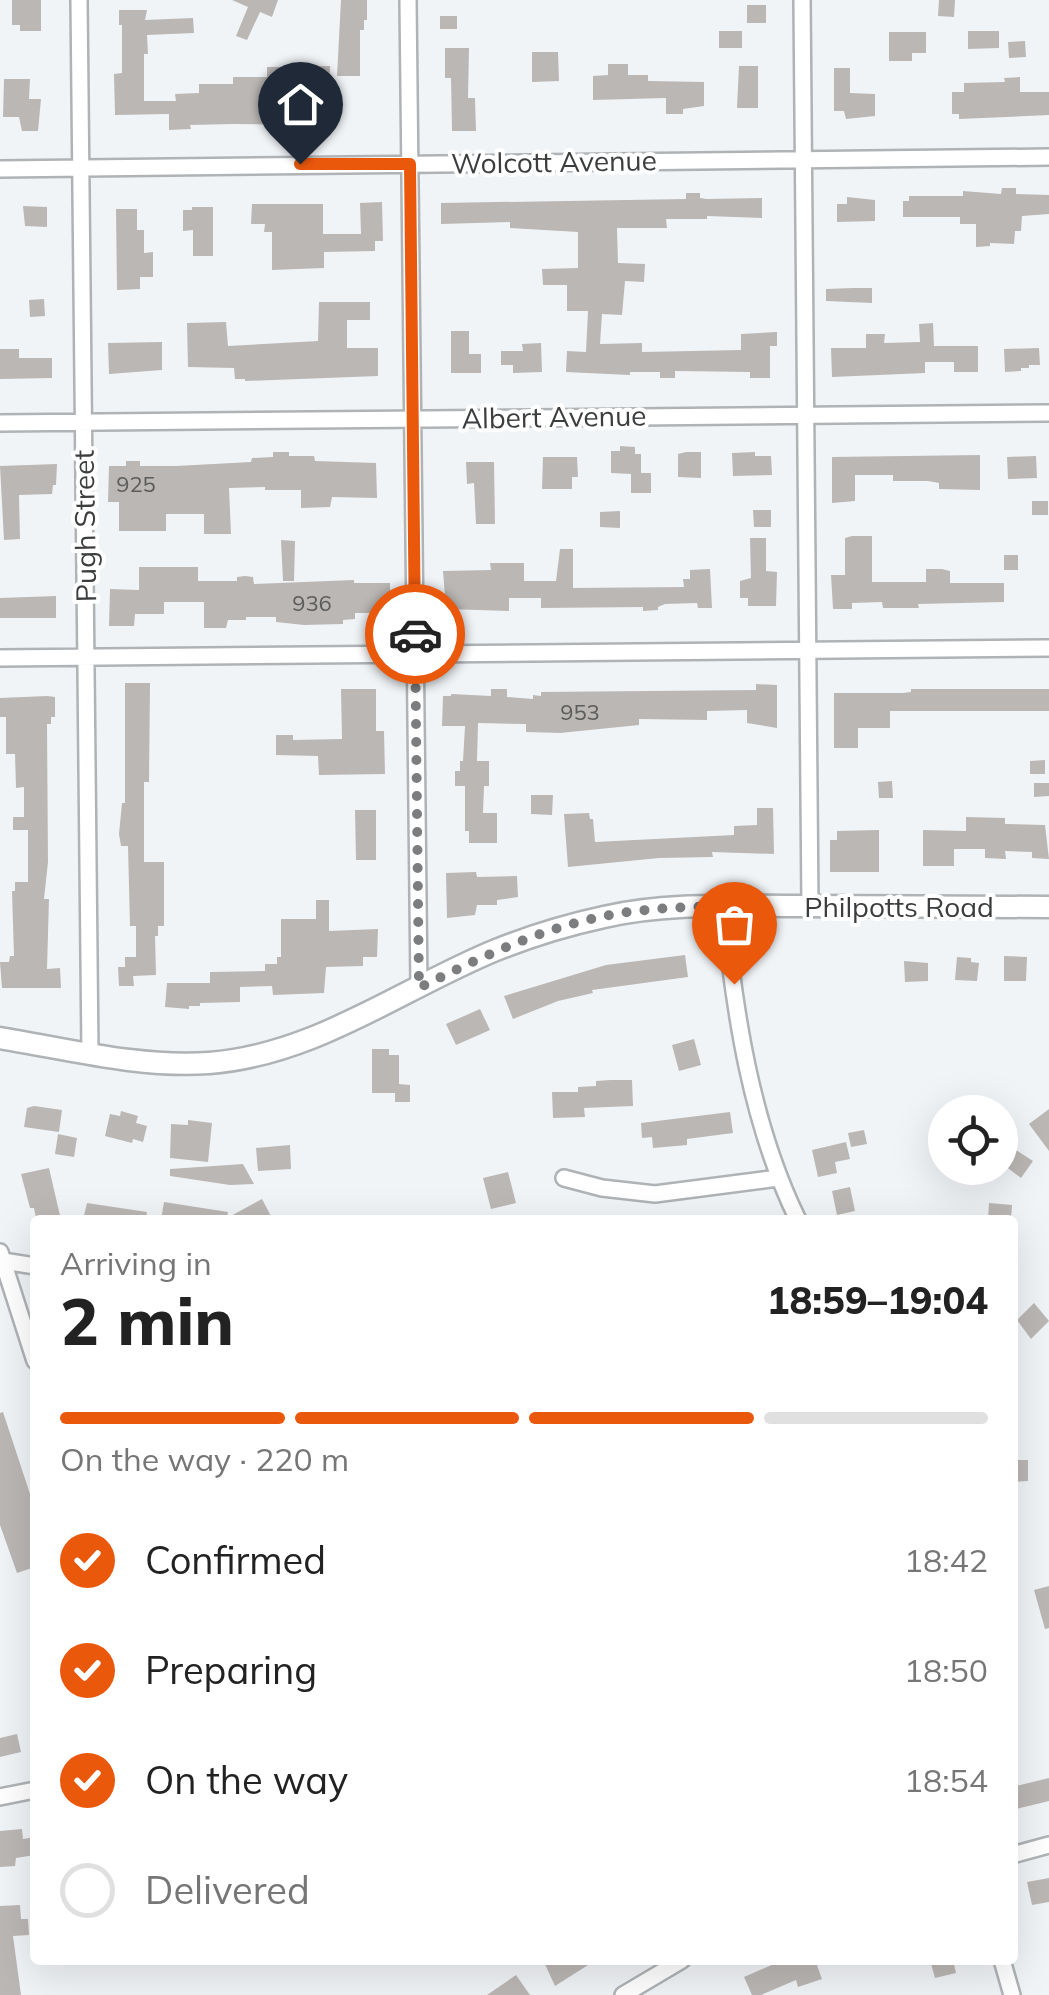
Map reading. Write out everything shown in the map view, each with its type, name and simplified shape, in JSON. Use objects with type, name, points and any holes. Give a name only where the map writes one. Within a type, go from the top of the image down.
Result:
[{"type":"street","name":"Pugh Street","points":[[79,0],[90,1052]]},
{"type":"street","points":[[408,0],[419,988]]},
{"type":"street","points":[[802,0],[810,906]]},
{"type":"street","name":"Wolcott Avenue","points":[[0,169],[1049,157]]},
{"type":"street","name":"Albert Avenue","points":[[0,424],[1049,413]]},
{"type":"street","points":[[0,658],[1049,648]]},
{"type":"street","points":[[724,906],[738,1010],[759,1112],[778,1178],[796,1215]]},
{"type":"street","name":"Philpotts Road","points":[[0,1038],[182,1064],[248,1058],[328,1032],[494,951],[539,934],[645,910],[724,906],[1049,907]]},
{"type":"street","points":[[564,1178],[602,1188],[655,1194],[778,1178]]},
{"type":"street","points":[[1,1256],[30,1265]]},
{"type":"street","points":[[1,1256],[30,1346]]},
{"type":"street","points":[[0,1797],[30,1791]]},
{"type":"street","points":[[1018,1853],[1049,1845]]},
{"type":"street","points":[[623,1995],[674,1965]]},
{"type":"street","points":[[1003,1965],[1012,1995]]},
{"type":"building","points":[[12,0],[41,0],[41,31],[20,31],[20,25],[12,25]]},
{"type":"building","points":[[232,0],[278,0],[272,17],[260,12],[247,40],[236,36],[248,7]]},
{"type":"building","points":[[341,0],[367,0],[367,20],[364,30],[360,30],[360,76],[337,76]]},
{"type":"building","points":[[939,0],[955,0],[954,17],[938,16]]},
{"type":"building","points":[[747,5],[766,5],[766,23],[747,23]]},
{"type":"building","points":[[119,10],[147,10],[145,20],[193,18],[194,33],[147,35],[144,101],[176,101],[175,94],[199,93],[199,84],[233,84],[233,77],[267,77],[267,67],[330,66],[329,104],[338,105],[338,125],[190,125],[191,129],[169,130],[169,114],[115,115],[114,74],[122,73]]},
{"type":"building","points":[[440,16],[457,16],[457,29],[440,29]]},
{"type":"building","points":[[719,31],[742,31],[742,48],[719,48]]},
{"type":"building","points":[[968,31],[999,31],[999,48],[968,49]]},
{"type":"building","points":[[889,32],[926,32],[926,53],[912,53],[912,61],[889,61]]},
{"type":"building","points":[[1025,41],[1026,57],[1009,58],[1008,42]]},
{"type":"building","points":[[445,48],[469,48],[468,98],[475,98],[476,131],[452,131],[451,78],[445,78]]},
{"type":"building","points":[[532,52],[558,52],[559,81],[532,82]]},
{"type":"building","points":[[608,64],[628,64],[628,75],[648,75],[648,81],[704,82],[704,106],[683,109],[683,114],[666,114],[666,98],[593,100],[593,76],[608,75]]},
{"type":"building","points":[[739,66],[758,66],[758,108],[737,108]]},
{"type":"building","points":[[834,68],[850,68],[850,93],[875,94],[875,116],[846,119],[844,111],[834,111]]},
{"type":"building","points":[[1020,77],[1020,92],[1049,92],[1049,115],[959,119],[959,114],[952,114],[952,92],[964,92],[964,83],[1005,82],[1004,78]]},
{"type":"building","points":[[4,79],[30,79],[29,99],[41,99],[38,131],[22,131],[19,117],[3,117]]},
{"type":"building","points":[[1002,188],[1016,188],[1016,194],[1049,195],[1049,214],[1022,216],[1021,231],[1015,231],[1014,244],[976,247],[976,224],[960,224],[960,217],[903,217],[903,201],[909,201],[909,196],[963,196],[963,191],[1001,194]]},
{"type":"building","points":[[686,193],[700,193],[700,198],[707,199],[762,198],[762,218],[707,216],[666,219],[667,228],[617,228],[618,263],[645,264],[644,282],[625,281],[622,315],[602,314],[600,344],[642,343],[642,352],[741,350],[741,334],[777,332],[777,346],[770,346],[770,378],[750,378],[750,372],[675,371],[675,378],[660,378],[660,372],[566,372],[567,351],[586,352],[588,311],[567,311],[567,285],[543,285],[542,269],[578,268],[578,232],[510,228],[510,222],[441,224],[441,203],[686,199]]},
{"type":"building","points":[[847,197],[875,200],[875,221],[837,222],[837,204],[847,204]]},
{"type":"building","points":[[382,202],[383,241],[375,241],[375,251],[324,252],[324,268],[272,270],[272,232],[264,232],[265,224],[251,224],[252,204],[323,204],[323,234],[361,234],[360,203]]},
{"type":"building","points":[[23,206],[47,207],[47,227],[25,226]]},
{"type":"building","points":[[213,207],[213,256],[193,256],[193,230],[183,231],[183,210]]},
{"type":"building","points":[[116,209],[137,209],[137,230],[144,230],[144,253],[153,252],[153,277],[140,277],[140,289],[117,290]]},
{"type":"building","points":[[872,288],[872,303],[826,301],[826,289]]},
{"type":"building","points":[[44,299],[45,316],[30,317],[29,300]]},
{"type":"building","points":[[319,302],[370,302],[370,320],[347,320],[347,348],[378,348],[378,376],[245,381],[235,379],[234,368],[188,367],[187,323],[226,322],[228,346],[318,341]]},
{"type":"building","points":[[933,323],[934,346],[978,346],[978,372],[954,372],[954,362],[925,362],[925,373],[832,377],[831,348],[866,348],[866,334],[885,334],[884,343],[920,342],[919,324]]},
{"type":"building","points":[[451,331],[469,331],[469,354],[481,354],[481,373],[451,373]]},
{"type":"building","points":[[162,342],[162,370],[109,374],[108,343]]},
{"type":"building","points":[[541,343],[542,372],[513,373],[513,365],[501,365],[501,351],[523,351],[522,344]]},
{"type":"building","points":[[1039,348],[1040,365],[1005,372],[1004,349]]},
{"type":"building","points":[[0,349],[19,349],[19,358],[52,358],[52,378],[0,379]]},
{"type":"building","points":[[620,446],[635,447],[635,454],[641,454],[641,473],[651,473],[651,493],[631,493],[631,474],[611,473],[611,451],[620,451]]},
{"type":"building","points":[[273,452],[314,456],[315,461],[376,463],[377,498],[332,497],[330,507],[301,508],[301,490],[229,488],[231,534],[204,534],[204,514],[166,514],[166,531],[119,531],[119,502],[108,502],[109,466],[126,466],[126,461],[140,461],[140,466],[251,462],[252,458],[273,457]]},
{"type":"building","points":[[701,452],[701,478],[678,477],[678,454]]},
{"type":"building","points":[[755,452],[755,456],[771,456],[772,475],[733,476],[732,453]]},
{"type":"building","points":[[980,455],[980,490],[939,489],[939,483],[928,481],[893,481],[893,475],[855,475],[855,501],[832,503],[832,457]]},
{"type":"building","points":[[1036,456],[1037,478],[1008,479],[1007,457]]},
{"type":"building","points":[[543,457],[577,457],[578,477],[572,477],[572,489],[542,489]]},
{"type":"building","points":[[466,462],[494,462],[495,524],[476,524],[474,483],[467,484]]},
{"type":"building","points":[[57,464],[52,494],[19,495],[20,539],[4,540],[0,466]]},
{"type":"building","points":[[1032,501],[1048,501],[1048,515],[1032,515]]},
{"type":"building","points":[[753,510],[771,510],[771,527],[754,527]]},
{"type":"building","points":[[620,511],[620,528],[600,527],[600,512]]},
{"type":"building","points":[[872,536],[872,582],[926,582],[926,569],[942,569],[950,571],[950,583],[1004,583],[1004,602],[918,604],[919,608],[883,608],[882,602],[852,603],[852,609],[833,609],[831,575],[845,575],[845,538]]},
{"type":"building","points":[[750,538],[766,538],[766,571],[777,572],[776,606],[748,606],[748,598],[740,598],[740,581],[751,578]]},
{"type":"building","points":[[281,540],[295,541],[294,581],[283,581]]},
{"type":"building","points":[[560,549],[573,549],[573,588],[684,587],[683,579],[690,579],[690,570],[710,569],[712,608],[698,608],[697,603],[665,604],[658,610],[643,611],[643,607],[541,608],[541,598],[509,598],[509,611],[446,609],[443,571],[491,570],[490,563],[524,563],[524,581],[556,581]]},
{"type":"building","points":[[1004,555],[1018,555],[1018,570],[1004,570]]},
{"type":"building","points":[[139,567],[198,567],[198,581],[237,581],[237,577],[245,576],[253,577],[254,584],[354,580],[390,583],[390,613],[355,613],[355,619],[343,620],[343,624],[304,625],[276,622],[276,617],[246,617],[228,620],[226,628],[204,628],[204,602],[164,602],[164,614],[135,614],[134,626],[109,626],[110,589],[139,590]]},
{"type":"building","points":[[56,596],[56,618],[0,618],[0,598]]},
{"type":"building","points":[[125,683],[150,683],[144,862],[164,862],[164,926],[158,926],[155,936],[156,975],[133,976],[134,986],[119,986],[118,967],[125,967],[125,957],[136,957],[136,926],[130,926],[128,846],[121,846],[119,834],[125,803]]},
{"type":"building","points":[[756,684],[777,685],[777,728],[747,723],[747,710],[707,711],[707,720],[639,719],[639,725],[560,733],[526,732],[526,724],[478,723],[477,761],[489,761],[483,813],[497,813],[497,843],[469,843],[469,831],[465,831],[465,786],[455,786],[455,771],[460,771],[463,761],[465,726],[442,726],[443,696],[491,696],[491,689],[507,689],[507,697],[533,699],[533,695],[541,696],[541,692],[756,690]]},
{"type":"building","points":[[341,689],[376,689],[376,731],[384,731],[385,774],[319,775],[318,756],[276,755],[276,735],[293,735],[293,740],[342,739]]},
{"type":"building","points":[[911,689],[1049,689],[1049,711],[890,711],[890,728],[858,728],[858,748],[834,748],[834,693],[903,693]]},
{"type":"building","points":[[55,697],[55,717],[47,724],[47,969],[60,968],[61,988],[2,988],[0,962],[9,962],[10,956],[14,956],[12,891],[15,882],[28,882],[28,830],[13,830],[13,817],[24,817],[24,787],[16,788],[15,754],[6,754],[6,717],[0,717],[0,698]]},
{"type":"building","points":[[1045,760],[1045,774],[1030,774],[1030,761]]},
{"type":"building","points":[[892,781],[893,798],[879,798],[878,782]]},
{"type":"building","points":[[1034,783],[1049,783],[1049,796],[1034,797]]},
{"type":"building","points":[[531,795],[553,795],[552,815],[531,814]]},
{"type":"building","points":[[757,808],[773,808],[774,854],[712,852],[713,857],[568,867],[564,814],[589,813],[595,842],[734,835],[734,826],[757,825]]},
{"type":"building","points":[[355,810],[376,810],[376,860],[356,860]]},
{"type":"building","points":[[966,817],[1005,818],[1005,824],[1045,825],[1049,859],[1032,858],[1032,852],[1005,851],[1006,859],[985,858],[985,849],[954,849],[954,866],[923,866],[923,830],[966,831]]},
{"type":"building","points":[[879,830],[879,872],[830,872],[830,840],[837,840],[837,831]]},
{"type":"building","points":[[476,872],[477,877],[517,876],[518,897],[497,900],[497,905],[477,905],[475,915],[447,918],[446,873]]},
{"type":"building","points":[[316,900],[329,900],[329,931],[378,929],[377,957],[363,957],[363,966],[326,967],[324,993],[273,995],[272,986],[240,987],[240,1002],[200,1003],[189,1009],[165,1007],[167,983],[210,983],[210,972],[265,971],[265,964],[277,964],[277,957],[281,957],[281,919],[316,919]]},
{"type":"building","points":[[685,955],[688,977],[592,990],[593,993],[558,1001],[513,1019],[504,996],[606,965]]},
{"type":"building","points":[[1004,956],[1027,957],[1026,981],[1004,981]]},
{"type":"building","points":[[957,957],[979,963],[977,981],[955,980]]},
{"type":"building","points":[[904,961],[928,963],[928,981],[905,982]]},
{"type":"building","points":[[480,1009],[490,1030],[456,1045],[446,1024]]},
{"type":"building","points":[[694,1039],[701,1065],[679,1071],[672,1045]]},
{"type":"building","points":[[372,1049],[389,1049],[389,1055],[399,1055],[399,1084],[410,1085],[410,1102],[395,1102],[395,1093],[372,1093]]},
{"type":"building","points":[[632,1080],[633,1106],[584,1108],[585,1117],[553,1118],[552,1092],[578,1092],[578,1087],[596,1086],[596,1081]]},
{"type":"building","points":[[27,1108],[62,1110],[59,1132],[24,1127]]},
{"type":"building","points":[[1049,1109],[1049,1151],[1029,1124]]},
{"type":"building","points":[[121,1111],[138,1116],[136,1123],[147,1126],[143,1142],[105,1136],[110,1114],[120,1116]]},
{"type":"building","points":[[730,1112],[733,1133],[687,1139],[687,1145],[653,1148],[652,1137],[642,1138],[641,1123]]},
{"type":"building","points":[[188,1120],[212,1123],[208,1162],[170,1158],[171,1124],[188,1125]]},
{"type":"building","points":[[864,1130],[867,1144],[851,1147],[848,1133]]},
{"type":"building","points":[[58,1134],[77,1138],[74,1157],[55,1154]]},
{"type":"building","points":[[846,1142],[850,1159],[835,1162],[837,1173],[818,1177],[812,1150]]},
{"type":"building","points":[[290,1145],[291,1169],[258,1171],[256,1148]]},
{"type":"building","points":[[1018,1151],[1033,1161],[1021,1178],[1018,1176]]},
{"type":"building","points":[[243,1164],[254,1184],[230,1185],[170,1176],[170,1169]]},
{"type":"building","points":[[49,1168],[60,1215],[35,1215],[21,1174]]},
{"type":"building","points":[[508,1172],[516,1203],[491,1209],[483,1178]]},
{"type":"building","points":[[850,1187],[855,1211],[837,1215],[832,1191]]},
{"type":"building","points":[[262,1199],[270,1215],[233,1215]]},
{"type":"building","points":[[164,1202],[228,1212],[228,1215],[162,1215]]},
{"type":"building","points":[[87,1203],[147,1212],[147,1215],[84,1215]]},
{"type":"building","points":[[989,1203],[1012,1205],[1011,1215],[988,1215]]},
{"type":"building","points":[[1034,1303],[1049,1321],[1031,1339],[1018,1319]]},
{"type":"building","points":[[3,1412],[30,1494],[30,1569],[17,1573],[0,1525]]},
{"type":"building","points":[[1018,1460],[1028,1460],[1028,1481],[1018,1482]]},
{"type":"building","points":[[1049,1586],[1049,1628],[1045,1629],[1034,1590]]},
{"type":"building","points":[[17,1734],[21,1752],[0,1757],[0,1738]]},
{"type":"building","points":[[1049,1778],[1049,1801],[1018,1809],[1018,1786]]},
{"type":"building","points":[[22,1829],[23,1839],[30,1838],[30,1856],[16,1858],[15,1866],[0,1867],[0,1831]]},
{"type":"building","points":[[1049,1878],[1049,1902],[1032,1905],[1027,1882]]},
{"type":"building","points":[[20,1905],[21,1919],[28,1919],[29,1935],[13,1936],[21,1995],[0,1995],[0,1906]]},
{"type":"building","points":[[545,1965],[588,1965],[555,1986]]},
{"type":"building","points":[[772,1965],[817,1965],[822,1979],[798,1987],[796,1980],[752,1995],[744,1977]]},
{"type":"building","points":[[931,1965],[954,1965],[956,1973],[935,1978]]},
{"type":"building","points":[[516,1975],[530,1995],[487,1995]]},
{"type":"way so far","points":[[415,634],[419,988],[539,934],[645,910],[724,906],[734,984]]},
{"type":"route","points":[[300,164],[410,164],[415,634]]}]
